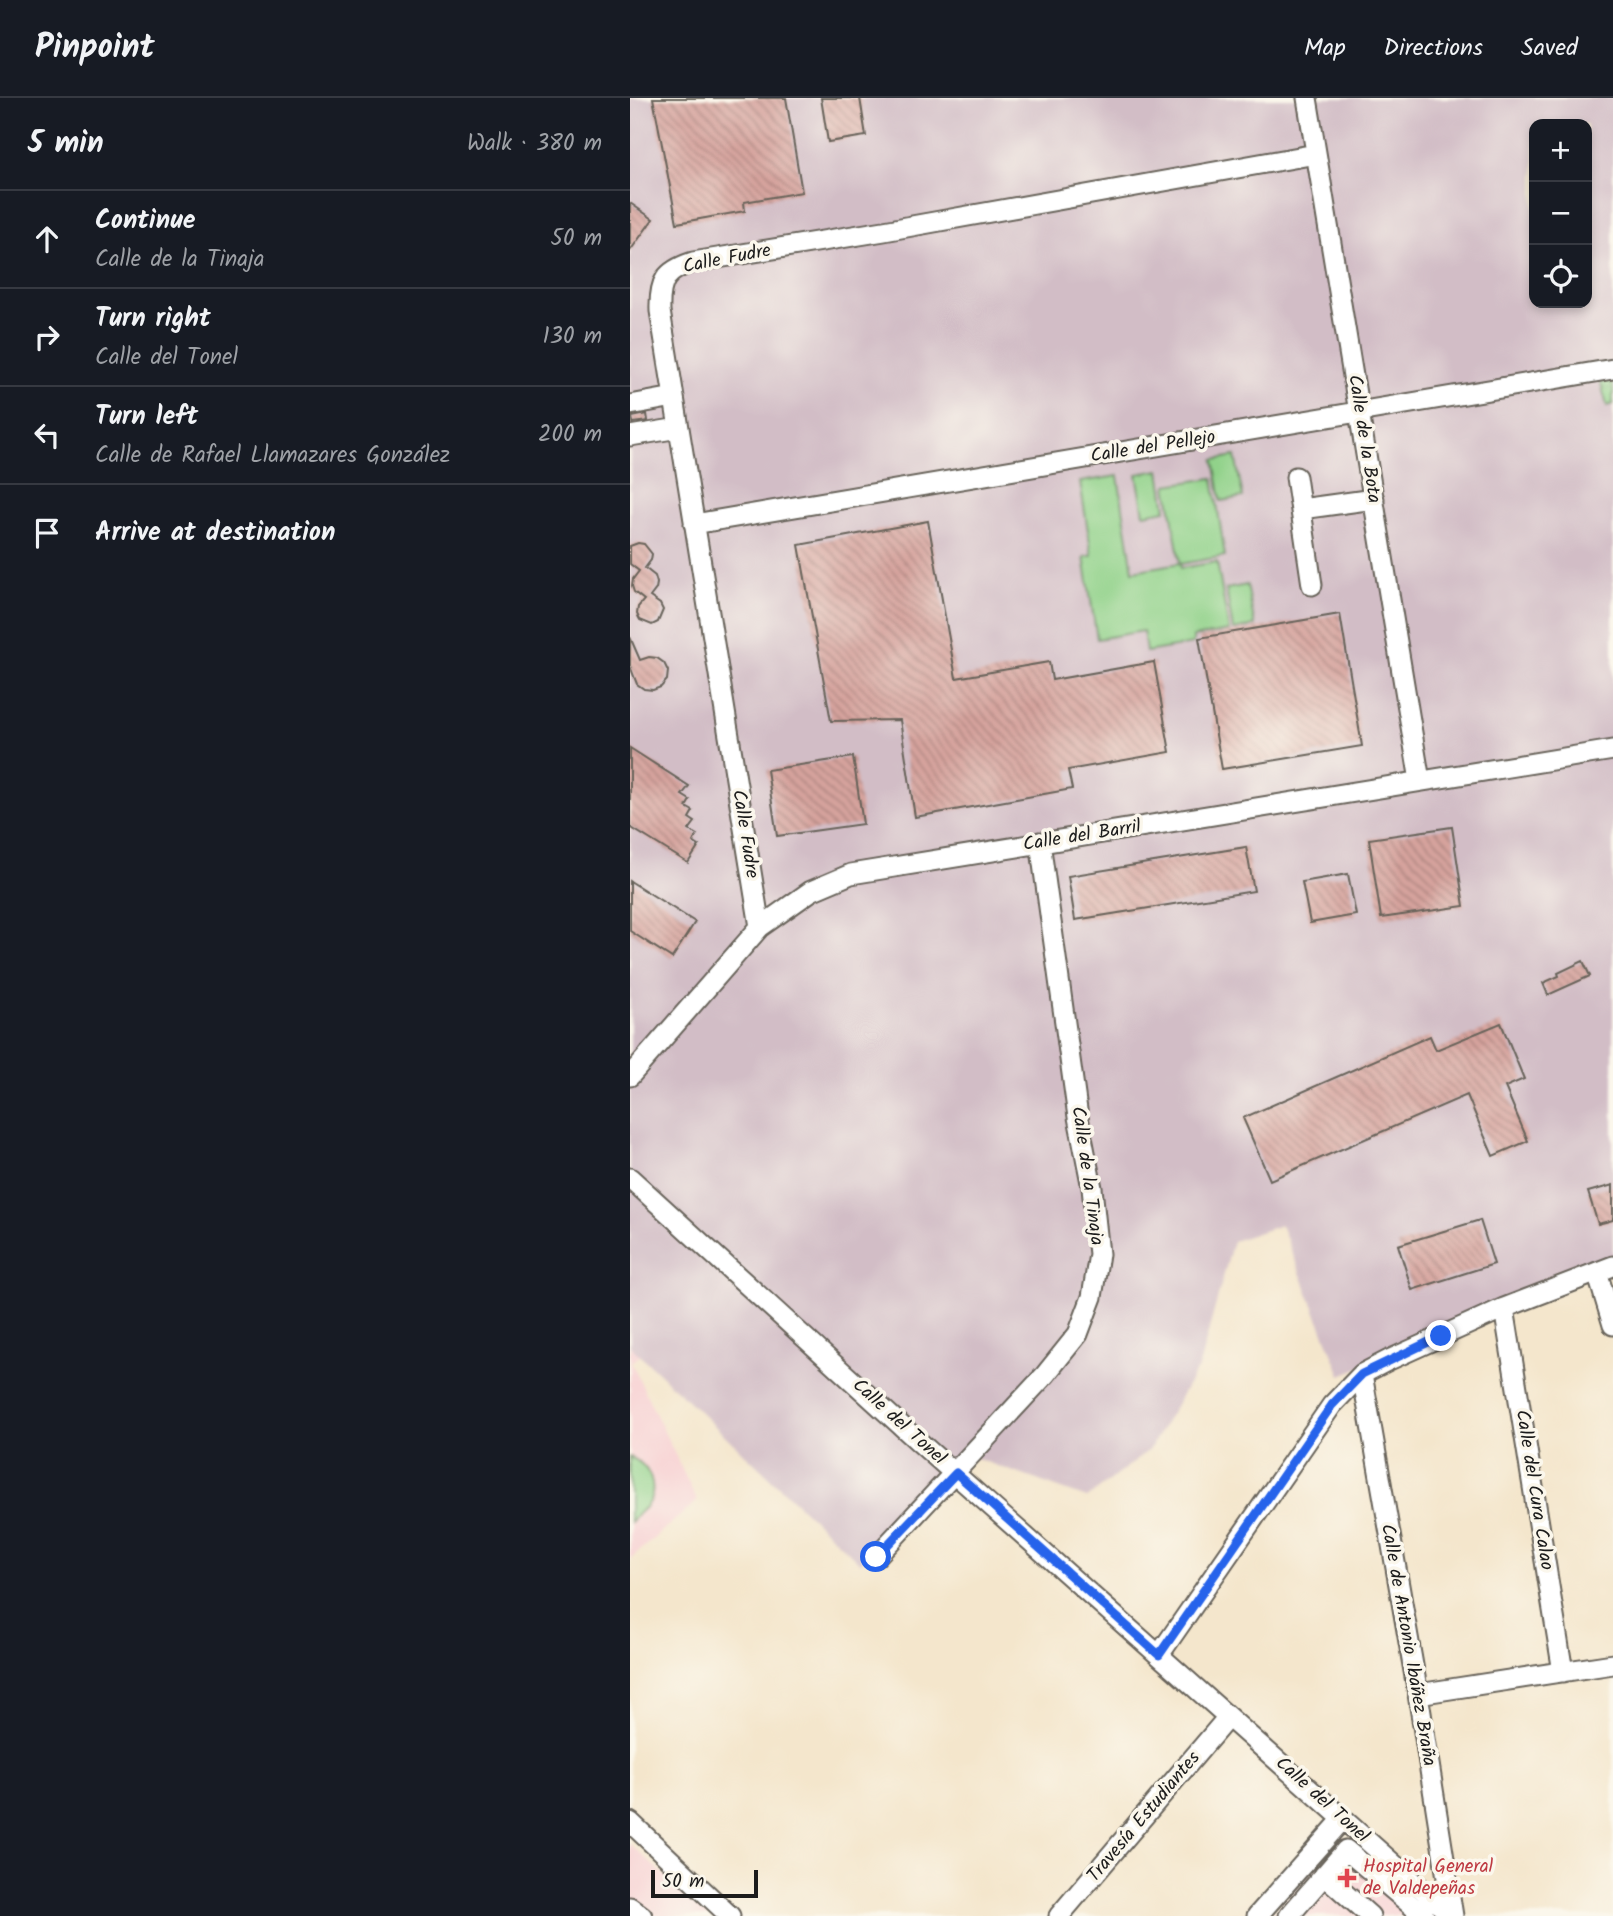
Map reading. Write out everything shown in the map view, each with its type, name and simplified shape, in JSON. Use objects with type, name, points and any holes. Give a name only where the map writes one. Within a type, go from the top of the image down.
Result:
[{"type":"street","name":"Calle de la Bota","points":[[1307,98],[1420,780]]},
{"type":"street","name":"Calle Fudre","points":[[760,927],[660,311],[659,293],[665,279],[676,268],[693,262],[897,229],[1316,154]]},
{"type":"street","name":"Calle del Pellejo","points":[[694,524],[1613,369]]},
{"type":"street","points":[[630,405],[674,397]]},
{"type":"street","points":[[630,436],[680,428]]},
{"type":"street","points":[[1296,477],[1312,585]]},
{"type":"street","points":[[1300,509],[1374,499]]},
{"type":"street","name":"Calle del Barril","points":[[630,1076],[760,927],[811,891],[851,874],[1613,750]]},
{"type":"street","name":"Calle de la Tinaja","points":[[876,1557],[1045,1375],[1078,1334],[1092,1297],[1099,1254],[1092,1188],[1078,1116],[1040,842]]},
{"type":"street","name":"Calle del Tonel","points":[[630,1178],[1453,1916]]},
{"type":"street","points":[[1159,1655],[1332,1405],[1362,1374],[1504,1308],[1605,1269],[1613,1325]]},
{"type":"street","name":"Calle del Cura Calao","points":[[1504,1308],[1563,1672]]},
{"type":"street","name":"Calle de Antonio Ibáñez Braña","points":[[1362,1374],[1418,1694],[1453,1916]]},
{"type":"street","points":[[1418,1694],[1613,1664]]},
{"type":"street","name":"Travesía Estudiantes","points":[[1059,1916],[1228,1717]]},
{"type":"street","points":[[1257,1916],[1343,1819]]},
{"type":"street","points":[[630,1822],[730,1916]]},
{"type":"street","points":[[1289,1916],[1346,1850],[1424,1916]]},
{"type":"street","points":[[1324,1875],[1370,1916]]},
{"type":"street","points":[[630,1907],[642,1916]]},
{"type":"shaded area","points":[[630,98],[1613,98],[1613,1266],[1341,1375],[1281,1225],[1233,1241],[1199,1366],[1149,1450],[1087,1498],[961,1453],[860,1563],[630,1346]]},
{"type":"shaded area","points":[[630,1345],[641,1355],[631,1362],[697,1501],[630,1559]]},
{"type":"shaded area","name":"Hospital General de Valdepeñas","points":[[1341,1837],[1347,1839],[1431,1916],[1271,1916]]},
{"type":"shaded area","points":[[630,1844],[709,1916],[630,1916]]},
{"type":"green space","points":[[1613,377],[1613,404],[1607,406],[1600,380]]},
{"type":"green space","points":[[1235,456],[1243,497],[1221,501],[1214,460]]},
{"type":"green space","points":[[1160,470],[1166,510],[1144,514],[1137,474]]},
{"type":"green space","points":[[1118,476],[1133,571],[1180,563],[1167,485],[1213,478],[1225,556],[1180,564],[1181,568],[1217,562],[1229,631],[1193,637],[1193,644],[1146,652],[1143,631],[1097,639],[1084,557],[1092,556],[1080,482]]},
{"type":"green space","points":[[1247,585],[1255,626],[1233,630],[1226,589]]},
{"type":"green space","points":[[630,1457],[647,1470],[652,1490],[647,1505],[630,1522]]},
{"type":"building","points":[[653,98],[786,98],[802,192],[744,202],[745,211],[677,223]]},
{"type":"building","points":[[821,98],[860,98],[866,136],[828,142]]},
{"type":"building","points":[[630,203],[653,219],[630,251]]},
{"type":"building","points":[[647,414],[648,421],[633,423],[632,417]]},
{"type":"building","points":[[928,521],[956,678],[1049,662],[1052,680],[1154,662],[1170,752],[1068,770],[1072,789],[915,817],[900,720],[831,721],[799,545]]},
{"type":"building","points":[[644,544],[652,554],[645,568],[655,576],[657,583],[650,597],[660,604],[663,610],[658,622],[652,625],[640,620],[638,607],[644,600],[634,592],[632,586],[639,571],[630,564],[630,546]]},
{"type":"building","points":[[1340,614],[1362,746],[1222,769],[1199,638]]},
{"type":"building","points":[[630,637],[640,660],[657,658],[664,663],[668,671],[667,680],[661,687],[644,689],[637,684],[630,666]]},
{"type":"building","points":[[630,748],[689,786],[682,795],[690,800],[686,807],[693,811],[689,818],[695,822],[689,830],[697,835],[693,842],[699,846],[688,863],[630,827]]},
{"type":"building","points":[[853,757],[863,824],[777,836],[767,770]]},
{"type":"building","points":[[1452,827],[1464,906],[1381,918],[1369,839]]},
{"type":"building","points":[[1246,847],[1254,891],[1075,920],[1068,876]]},
{"type":"building","points":[[1348,874],[1356,915],[1310,923],[1302,882]]},
{"type":"building","points":[[630,881],[695,922],[672,958],[630,931]]},
{"type":"building","points":[[1583,961],[1590,976],[1548,995],[1543,983]]},
{"type":"building","points":[[1501,1023],[1524,1079],[1505,1087],[1528,1141],[1493,1156],[1467,1095],[1270,1180],[1243,1118],[1430,1036],[1436,1050]]},
{"type":"building","points":[[1613,1185],[1613,1220],[1598,1224],[1588,1192]]},
{"type":"building","points":[[1480,1220],[1494,1264],[1412,1290],[1398,1245]]},
{"type":"place","name":"Hospital General de Valdepeñas","points":[[1347,1878]]},
{"type":"route","points":[[876,1557],[956,1473],[1159,1655],[1332,1405],[1362,1374],[1441,1336]]}]
